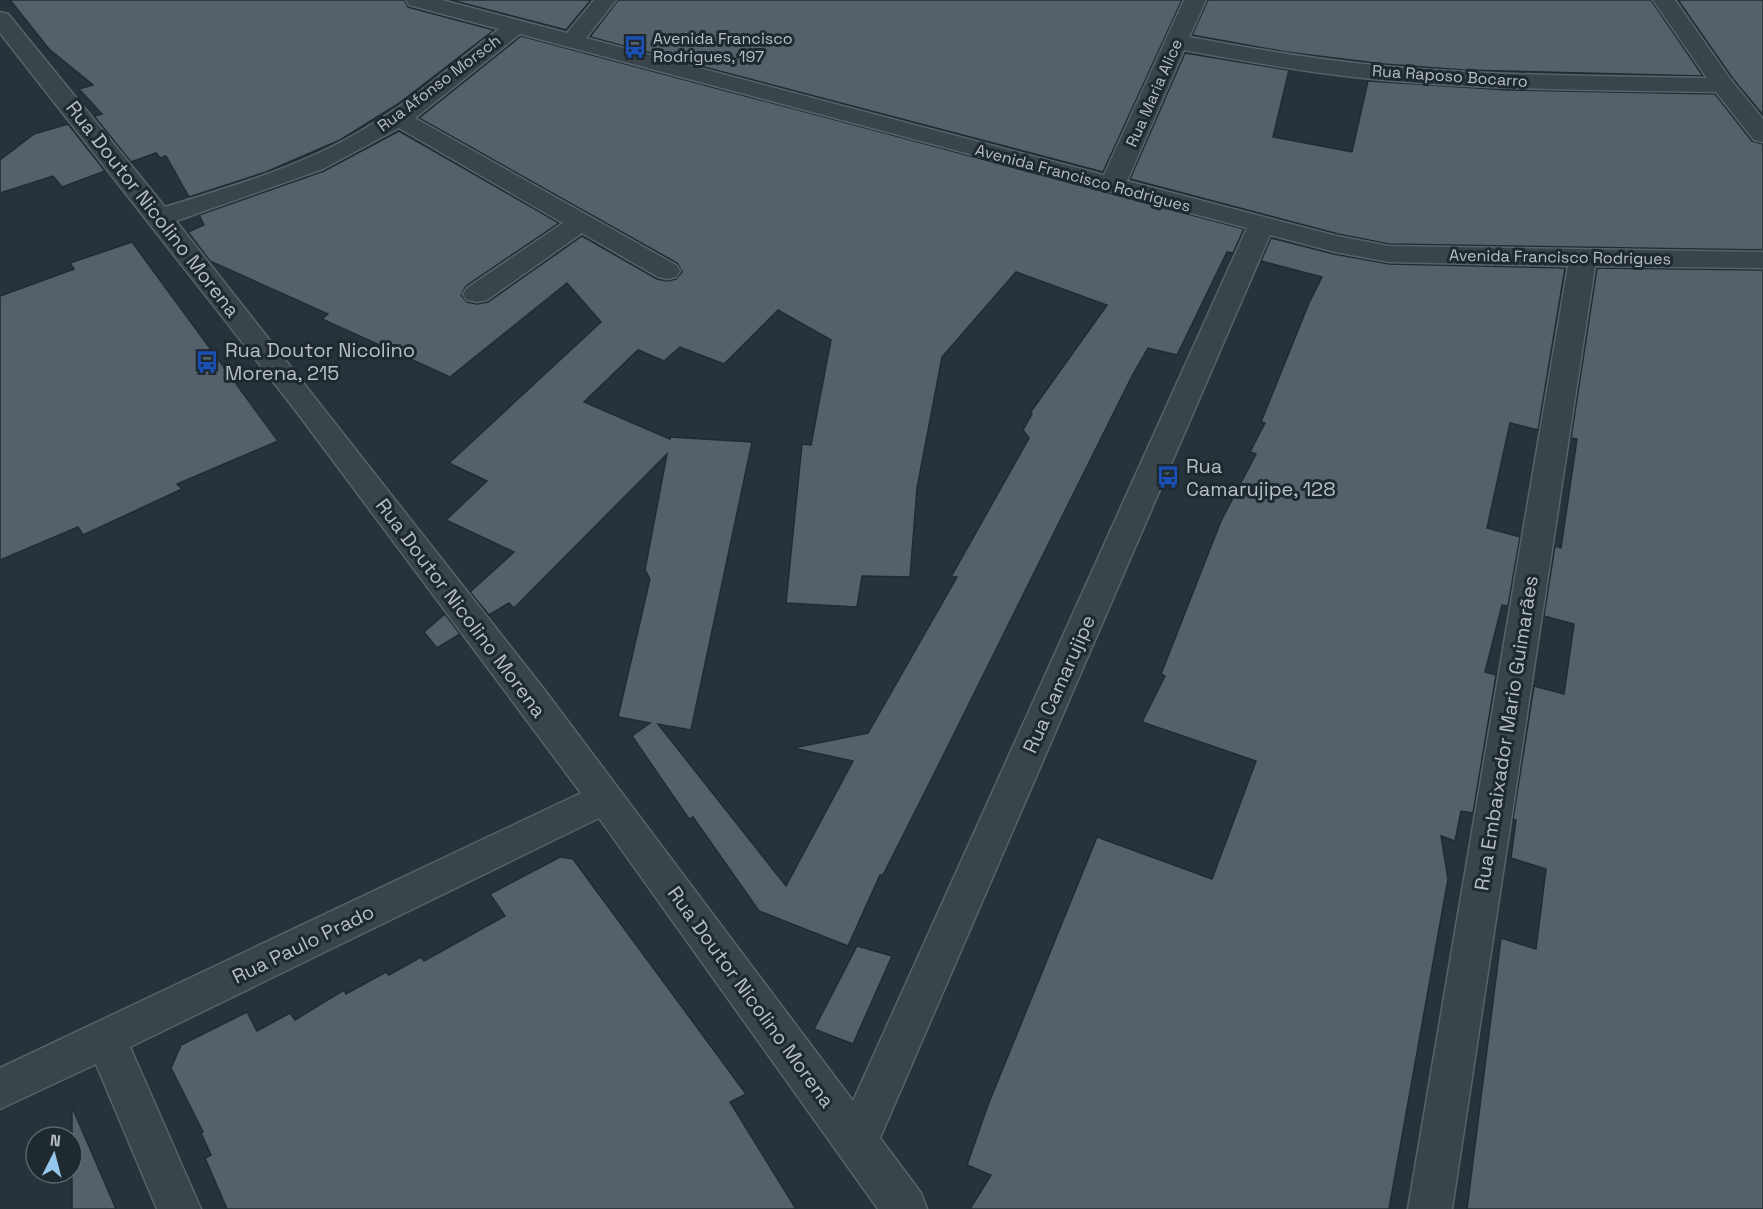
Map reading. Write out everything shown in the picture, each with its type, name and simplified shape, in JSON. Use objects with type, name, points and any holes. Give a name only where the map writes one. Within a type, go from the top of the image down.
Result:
[{"type":"street","name":"Avenida Francisco Rodrigues","points":[[417,0],[1335,244],[1389,254],[1763,260]]},
{"type":"street","points":[[571,42],[605,0]]},
{"type":"street","name":"Rua Maria Alice","points":[[1112,186],[1195,0]]},
{"type":"street","points":[[1664,0],[1724,86],[1763,135]]},
{"type":"street","name":"Rua Doutor Nicolino Morena","points":[[0,19],[162,217],[606,798],[905,1209]]},
{"type":"street","name":"Rua Afonso Morsch","points":[[162,217],[297,172],[339,152],[398,118],[515,27]]},
{"type":"street","name":"Rua Raposo Bocarro","points":[[1178,42],[1278,60],[1382,73],[1525,81],[1724,86]]},
{"type":"street","points":[[398,118],[667,271]]},
{"type":"street","points":[[477,294],[581,222]]},
{"type":"street","name":"Rua Camarujipe","points":[[856,1142],[1261,225]]},
{"type":"street","name":"Rua Embaixador Mario Guimarães","points":[[1430,1209],[1583,256]]},
{"type":"street","name":"Rua Paulo Prado","points":[[0,1089],[606,798]]},
{"type":"street","points":[[106,1040],[179,1209]]},
{"type":"building","points":[[10,0],[404,0],[408,7],[494,30],[398,104],[340,140],[266,172],[189,197],[166,156],[160,158],[156,153],[131,162],[94,116],[102,114],[79,89],[93,85],[49,49]]},
{"type":"building","points":[[451,0],[591,0],[566,30]]},
{"type":"building","points":[[618,0],[1182,0],[1103,172],[590,37]]},
{"type":"building","points":[[1208,0],[1651,0],[1703,76],[1464,70],[1383,64],[1286,52],[1192,35]]},
{"type":"building","points":[[1678,0],[1763,0],[1763,115],[1733,79]]},
{"type":"building","points":[[521,36],[1244,229],[1233,253],[1227,252],[1177,355],[1148,348],[1132,376],[883,875],[880,875],[848,946],[759,911],[693,817],[689,819],[632,736],[650,723],[618,717],[650,579],[645,570],[667,454],[514,608],[509,603],[489,615],[470,592],[514,552],[446,520],[487,481],[449,463],[601,322],[567,283],[450,377],[322,319],[328,314],[210,261],[188,232],[204,225],[199,215],[324,171],[399,131],[559,223],[466,286],[461,295],[467,302],[477,304],[488,302],[582,236],[657,279],[667,281],[676,279],[682,272],[677,263],[419,118]],"holes":[[[1016,272],[1107,305],[1030,413],[1032,414],[1023,430],[1029,438],[951,577],[957,577],[868,733],[793,748],[853,761],[786,886],[658,724],[691,730],[752,442],[670,437],[670,439],[584,402],[638,350],[664,361],[680,347],[724,364],[778,310],[831,340],[811,445],[802,444],[786,603],[857,607],[862,576],[910,577],[917,488],[942,357]]]},
{"type":"building","points":[[1185,53],[1289,70],[1273,137],[1352,152],[1368,81],[1508,90],[1715,94],[1752,141],[1763,144],[1763,250],[1389,244],[1338,234],[1130,179]]},
{"type":"building","points":[[68,124],[105,171],[62,187],[53,176],[0,193],[0,160],[34,134]]},
{"type":"building","points":[[1271,238],[1334,254],[1389,264],[1565,268],[1538,430],[1510,423],[1487,528],[1520,537],[1508,606],[1502,605],[1485,672],[1496,675],[1473,813],[1461,811],[1455,841],[1441,836],[1448,879],[1389,1209],[970,1209],[991,1175],[967,1165],[988,1105],[1097,837],[1212,879],[1256,761],[1142,722],[1165,676],[1161,674],[1221,521],[1256,454],[1250,452],[1265,423],[1261,422],[1309,303],[1322,277],[1261,261]]},
{"type":"building","points":[[132,242],[278,441],[177,484],[182,489],[83,535],[78,527],[0,560],[0,296],[74,269],[70,263]]},
{"type":"building","points":[[1597,268],[1763,270],[1763,1209],[1467,1209],[1501,938],[1536,949],[1546,869],[1511,858],[1516,820],[1513,819],[1534,686],[1564,694],[1574,624],[1544,616],[1555,546],[1561,548],[1577,439],[1571,438]]},
{"type":"building","points":[[445,614],[460,634],[437,648],[424,632]]},
{"type":"building","points":[[560,857],[573,859],[746,1094],[730,1102],[796,1209],[227,1209],[205,1158],[211,1155],[201,1133],[203,1132],[171,1068],[181,1045],[247,1012],[257,1031],[290,1013],[295,1020],[344,990],[346,994],[386,972],[389,975],[421,957],[424,961],[505,916],[490,894]]},
{"type":"building","points":[[857,946],[892,956],[853,1044],[814,1029]]},
{"type":"building","points":[[72,1107],[80,1125],[72,1125]]},
{"type":"building","points":[[84,1135],[116,1209],[72,1209],[72,1185],[84,1185]]},
{"type":"place","name":"Avenida Francisco Rodrigues, 197","points":[[635,47]]},
{"type":"place","name":"Rua Doutor Nicolino Morena, 215","points":[[207,362]]},
{"type":"place","name":"Rua Camarujipe, 128","points":[[1168,477]]}]
